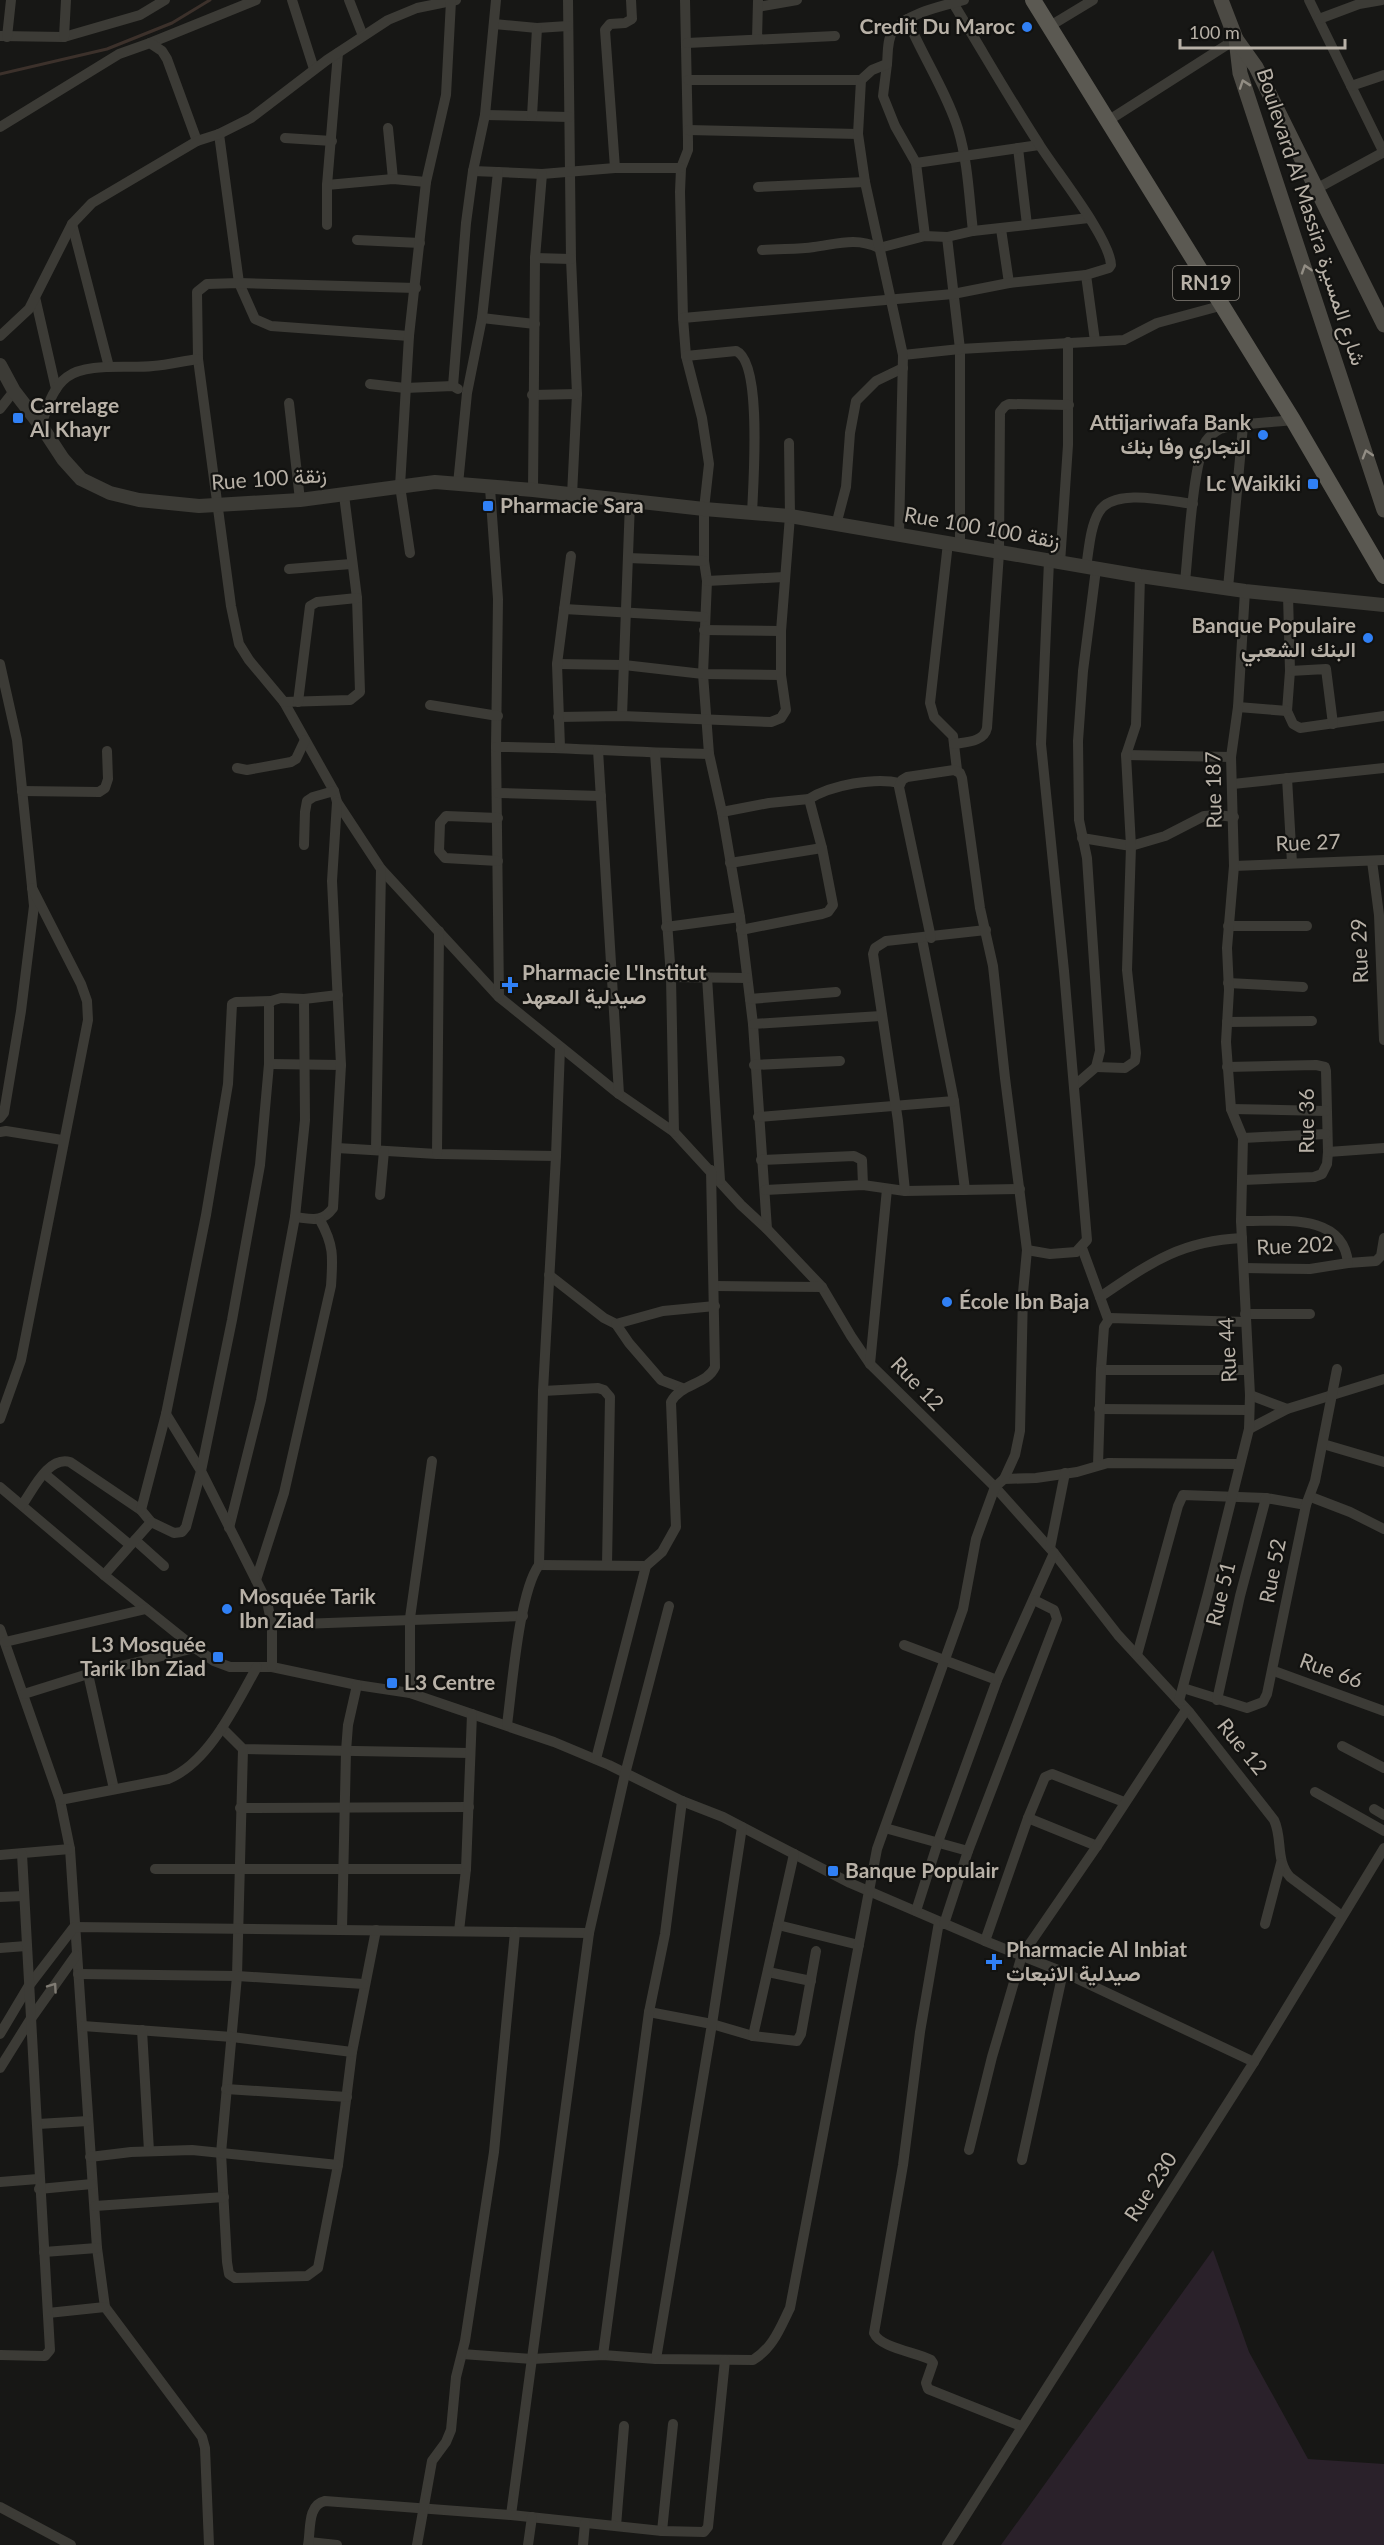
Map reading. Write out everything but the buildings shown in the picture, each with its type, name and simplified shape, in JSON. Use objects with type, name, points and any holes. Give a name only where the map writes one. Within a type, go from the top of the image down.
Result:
[{"type":"main road","name":"RN19","points":[[1033,0],[1106,122],[1293,420],[1382,571]]},
{"type":"main road","name":"Boulevard Al Massira شارع المسيرة","points":[[1221,0],[1236,39],[1240,73],[1384,510]]},
{"type":"main road","name":"Boulevard Al Massira شارع المسيرة","points":[[1236,39],[1256,67],[1384,325]]},
{"type":"street","points":[[11,0],[4,37],[64,37],[140,15],[165,0]]},
{"type":"street","points":[[64,37],[66,0]]},
{"type":"street","points":[[0,127],[119,54],[256,0]]},
{"type":"street","points":[[292,0],[314,69]]},
{"type":"street","points":[[349,0],[363,36]]},
{"type":"street","points":[[453,386],[472,171],[485,115],[496,0]]},
{"type":"street","points":[[568,0],[571,259],[577,394],[572,495]]},
{"type":"street","points":[[615,168],[605,30],[610,24],[625,23],[632,19],[631,0]]},
{"type":"street","points":[[685,0],[688,150],[681,168],[683,318],[686,356],[702,418],[709,464],[704,509],[704,561],[707,581],[703,674],[709,754],[723,812],[740,917],[753,1024],[767,1229]]},
{"type":"street","points":[[757,39],[758,4],[797,0]]},
{"type":"street","points":[[1050,26],[1093,0]]},
{"type":"street","points":[[1309,0],[1384,152],[1316,189]]},
{"type":"street","points":[[1318,19],[1359,4],[1382,0]]},
{"type":"street","points":[[0,336],[29,309],[72,224],[92,203],[196,141],[219,134],[251,118],[314,69],[403,12],[454,1],[446,95],[426,182],[409,336],[400,486],[410,553]]},
{"type":"street","points":[[683,318],[952,294],[1009,283],[1086,275],[1105,271],[1112,265],[1106,245],[1039,145],[958,2],[907,19],[894,30],[890,38],[883,96],[895,126],[916,163],[925,236]]},
{"type":"street","points":[[907,19],[957,128],[964,156],[973,231]]},
{"type":"street","points":[[494,24],[537,28],[568,26]]},
{"type":"street","points":[[532,116],[537,28]]},
{"type":"street","points":[[687,43],[835,36]]},
{"type":"street","points":[[1106,122],[1236,39]]},
{"type":"street","points":[[150,43],[162,51],[167,59],[196,141]]},
{"type":"street","points":[[327,225],[327,185],[338,53]]},
{"type":"street","points":[[688,80],[861,80],[872,70],[887,64]]},
{"type":"street","points":[[1351,86],[1384,75]]},
{"type":"street","points":[[861,80],[858,134],[865,182],[889,300],[903,355],[899,535]]},
{"type":"street","points":[[485,115],[569,117]]},
{"type":"street","points":[[388,128],[393,179]]},
{"type":"street","points":[[688,130],[858,134]]},
{"type":"street","points":[[219,134],[239,283],[250,312],[261,323],[409,336]]},
{"type":"street","points":[[285,138],[332,141]]},
{"type":"street","points":[[916,163],[1039,145]]},
{"type":"street","points":[[1018,148],[1027,225]]},
{"type":"street","points":[[472,171],[542,174],[615,168],[681,168]]},
{"type":"street","points":[[458,484],[467,393],[482,318],[498,172]]},
{"type":"street","points":[[532,490],[535,258],[542,174]]},
{"type":"street","points":[[327,185],[393,179],[426,182]]},
{"type":"street","points":[[758,187],[865,182]]},
{"type":"street","points":[[762,250],[814,247],[839,241],[868,242],[879,248],[925,236],[947,237],[973,231],[1089,218]]},
{"type":"street","points":[[72,224],[109,367]]},
{"type":"street","points":[[1001,229],[1009,283]]},
{"type":"street","points":[[462,2354],[532,2360],[603,2355],[656,2359],[753,2360],[764,2353],[776,2337],[790,2308],[878,1848],[963,1610],[976,1539],[1000,1483],[1015,1455],[1020,1431],[1023,1293],[1027,1250],[993,966],[980,908],[962,777],[957,770],[951,731],[934,717],[930,704],[954,544],[960,349],[947,237]]},
{"type":"street","points":[[357,240],[420,243]]},
{"type":"street","points":[[535,258],[571,259]]},
{"type":"street","points":[[1086,275],[1095,341]]},
{"type":"street","points":[[239,283],[416,288]]},
{"type":"street","name":"Rue 12","points":[[239,283],[207,284],[197,292],[198,359],[233,616],[239,644],[249,660],[285,702],[335,797],[381,869],[499,997],[560,1048],[674,1132],[741,1205],[822,1287],[870,1364],[1000,1483],[1137,1655],[1259,1798],[1279,1830],[1281,1862]]},
{"type":"street","points":[[35,297],[56,389]]},
{"type":"street","points":[[903,355],[960,349],[1124,340],[1157,323],[1220,306]]},
{"type":"street","points":[[482,318],[535,324]]},
{"type":"street","points":[[1027,1250],[1050,1254],[1076,1252],[1087,1240],[1041,744],[1055,562],[1068,445],[1068,342]]},
{"type":"street","points":[[686,356],[736,351],[745,359],[754,404],[752,514]]},
{"type":"street","points":[[40,425],[56,389],[66,378],[76,372],[109,367],[153,366],[198,359]]},
{"type":"street","name":"Rue 100 زنقة","points":[[0,365],[14,391],[63,459],[81,479],[110,493],[139,500],[199,506],[218,503],[300,500],[435,482],[572,495]]},
{"type":"street","points":[[836,525],[846,487],[850,433],[856,401],[876,381],[903,368]]},
{"type":"street","points":[[370,384],[405,388],[453,386],[467,393]]},
{"type":"street","points":[[0,409],[14,391]]},
{"type":"street","points":[[532,395],[577,394]]},
{"type":"street","points":[[289,403],[300,500]]},
{"type":"street","points":[[954,744],[981,738],[986,732],[999,553],[1002,409],[1009,404],[1069,405]]},
{"type":"street","points":[[1185,582],[1193,504],[1201,452],[1206,442],[1220,429],[1293,420]]},
{"type":"street","points":[[1228,588],[1243,426]]},
{"type":"street","points":[[558,717],[622,716],[771,722],[782,718],[786,710],[781,675],[784,577],[790,516],[789,443]]},
{"type":"street","points":[[490,488],[498,599],[496,747],[499,997]]},
{"type":"street","points":[[285,702],[350,700],[360,692],[357,598],[344,495]]},
{"type":"street","name":"Rue 100 زنقة 100","points":[[572,495],[790,516],[1140,576],[1245,591],[1384,605]]},
{"type":"street","points":[[1074,1086],[1096,1067],[1100,1051],[1087,858],[1079,810],[1078,741],[1095,521],[1099,511],[1108,503],[1130,497],[1193,504]]},
{"type":"street","points":[[622,716],[624,613],[630,502]]},
{"type":"street","points":[[560,747],[557,664],[571,556]]},
{"type":"street","points":[[628,558],[704,561]]},
{"type":"street","points":[[289,569],[351,564]]},
{"type":"street","points":[[1096,1067],[1125,1068],[1135,1061],[1136,1053],[1127,970],[1131,846],[1126,755],[1136,725],[1140,576]]},
{"type":"street","points":[[707,581],[784,577]]},
{"type":"street","name":"Rue 187","points":[[1229,987],[1228,926],[1234,866],[1231,757],[1238,707],[1245,591]]},
{"type":"street","points":[[1288,595],[1290,670],[1287,711],[1293,724],[1300,728],[1384,716]]},
{"type":"street","points":[[298,702],[310,606],[316,602],[357,598]]},
{"type":"street","points":[[564,609],[704,617]]},
{"type":"street","points":[[704,630],[782,631]]},
{"type":"street","points":[[0,664],[17,740],[33,919],[4,1113],[0,1118]]},
{"type":"street","points":[[557,664],[624,665],[703,674],[781,675]]},
{"type":"street","points":[[1290,670],[1326,669],[1333,724]]},
{"type":"street","points":[[430,705],[498,716]]},
{"type":"street","points":[[1238,707],[1287,711]]},
{"type":"street","points":[[237,768],[247,770],[291,762],[296,759],[305,740]]},
{"type":"street","points":[[496,747],[560,747],[709,754]]},
{"type":"street","points":[[598,750],[620,1094]]},
{"type":"street","points":[[22,791],[99,792],[105,788],[108,779],[107,751]]},
{"type":"street","points":[[655,753],[670,977],[674,1132]]},
{"type":"street","points":[[1126,755],[1231,757]]},
{"type":"street","points":[[1233,784],[1384,768]]},
{"type":"street","points":[[957,770],[922,773],[907,777],[900,783],[900,796],[954,1101],[965,1190]]},
{"type":"street","points":[[1287,778],[1292,863]]},
{"type":"street","points":[[723,812],[769,803],[809,800],[823,793],[868,782],[881,780],[900,783]]},
{"type":"street","points":[[498,793],[601,796]]},
{"type":"street","points":[[295,1217],[320,1220],[327,1216],[333,1208],[341,1065],[332,881],[335,797],[313,797],[307,801],[304,845]]},
{"type":"street","points":[[741,930],[822,914],[831,909],[834,899],[809,800]]},
{"type":"street","points":[[498,818],[454,815],[443,818],[440,823],[439,851],[446,858],[498,861]]},
{"type":"street","points":[[1082,838],[1131,846],[1165,836],[1204,816],[1234,817]]},
{"type":"street","points":[[730,863],[822,848]]},
{"type":"street","name":"Rue 27","points":[[1234,866],[1384,860]]},
{"type":"street","name":"Rue 29","points":[[1372,861],[1379,915],[1384,1040]]},
{"type":"street","points":[[380,1195],[381,869]]},
{"type":"street","points":[[0,1419],[21,1360],[62,1140],[88,1020],[87,1001],[81,984],[32,888]]},
{"type":"street","points":[[666,927],[740,917]]},
{"type":"street","points":[[1228,926],[1307,926]]},
{"type":"street","points":[[905,1191],[896,1107],[873,954],[875,948],[886,941],[986,930]]},
{"type":"street","points":[[437,1154],[439,931]]},
{"type":"street","points":[[670,977],[747,978]]},
{"type":"street","points":[[707,977],[720,1180]]},
{"type":"street","points":[[1229,987],[1303,987]]},
{"type":"street","name":"Rue 44","points":[[969,2150],[992,2057],[1022,1955],[1097,1846],[1182,1705],[1183,1688],[1238,1464],[1249,1428],[1250,1395],[1241,1221],[1243,1138],[1230,1109],[1227,1067],[1229,987]]},
{"type":"street","points":[[750,999],[836,992]]},
{"type":"street","points":[[141,1510],[166,1414],[206,1215],[228,1084],[232,1004],[281,998],[304,999],[338,995]]},
{"type":"street","points":[[229,1528],[261,1400],[295,1217],[305,1120],[304,999]]},
{"type":"street","points":[[22,1505],[54,1462],[64,1461],[70,1462],[141,1510],[151,1522],[177,1534],[185,1530],[201,1471],[232,1320],[260,1165],[269,1064],[271,1001]]},
{"type":"street","points":[[753,1024],[881,1016]]},
{"type":"street","points":[[1227,1022],[1312,1021]]},
{"type":"street","points":[[507,1725],[523,1616],[531,1580],[539,1566],[543,1390],[560,1048]]},
{"type":"street","points":[[754,1065],[840,1061]]},
{"type":"street","points":[[269,1064],[341,1065]]},
{"type":"street","name":"Rue 36","points":[[1227,1067],[1308,1065],[1321,1066],[1326,1071],[1328,1152],[1327,1164],[1322,1174],[1242,1180]]},
{"type":"street","points":[[758,1117],[954,1101]]},
{"type":"street","points":[[1230,1109],[1326,1111]]},
{"type":"street","points":[[0,1132],[62,1140]]},
{"type":"street","points":[[1243,1138],[1326,1134]]},
{"type":"street","points":[[337,1148],[437,1154],[556,1156]]},
{"type":"street","points":[[1328,1152],[1384,1149]]},
{"type":"street","points":[[761,1160],[854,1156],[862,1160],[864,1166],[863,1185]]},
{"type":"street","points":[[596,1759],[646,1566],[662,1552],[676,1527],[670,1408],[674,1396],[682,1388],[709,1376],[715,1367],[711,1170]]},
{"type":"street","points":[[765,1190],[863,1185],[905,1191],[1020,1189]]},
{"type":"street","points":[[870,1364],[887,1189]]},
{"type":"street","points":[[256,1580],[284,1493],[331,1286],[333,1256],[330,1239],[320,1220]]},
{"type":"street","points":[[1241,1221],[1319,1224],[1336,1234],[1342,1242],[1348,1263]]},
{"type":"street","points":[[1100,1297],[1145,1268],[1182,1249],[1210,1240],[1242,1238]]},
{"type":"street","name":"Rue 202","points":[[1244,1268],[1310,1269],[1376,1261],[1381,1256],[1384,1238]]},
{"type":"street","points":[[1082,1248],[1108,1319],[1104,1327],[1101,1370],[1098,1466]]},
{"type":"street","points":[[549,1275],[604,1318],[616,1324],[661,1380],[682,1388]]},
{"type":"street","points":[[714,1286],[822,1287]]},
{"type":"street","points":[[616,1324],[663,1311],[715,1306]]},
{"type":"street","points":[[1108,1319],[1245,1318],[1310,1314]]},
{"type":"street","points":[[1332,1395],[1337,1369]]},
{"type":"street","points":[[1101,1370],[1248,1370]]},
{"type":"street","points":[[1249,1428],[1287,1409],[1384,1379]]},
{"type":"street","points":[[543,1390],[598,1388],[604,1390],[610,1397],[607,1565]]},
{"type":"street","points":[[1250,1395],[1287,1409]]},
{"type":"street","name":"Rue 52","points":[[1274,1671],[1309,1501],[1316,1481],[1332,1395]]},
{"type":"street","points":[[1099,1409],[1248,1410]]},
{"type":"street","points":[[166,1414],[201,1471],[267,1602],[272,1625],[272,1667]]},
{"type":"street","points":[[1323,1444],[1384,1462]]},
{"type":"street","points":[[410,1693],[410,1618],[432,1461]]},
{"type":"street","points":[[1000,1483],[1118,1462],[1238,1464]]},
{"type":"street","points":[[916,1911],[938,1842],[997,1680],[1034,1600],[1052,1551],[1065,1473]]},
{"type":"street","points":[[45,1474],[164,1566]]},
{"type":"street","points":[[0,1487],[104,1575],[214,1661],[230,1667],[272,1667],[357,1685],[410,1693],[507,1725],[596,1759],[742,1827],[869,1891],[1063,1972],[1254,2062]]},
{"type":"street","points":[[1137,1655],[1180,1498],[1187,1493],[1309,1501],[1350,1512],[1384,1529]]},
{"type":"street","name":"Rue 51","points":[[1217,1700],[1240,1596],[1266,1498]]},
{"type":"street","points":[[104,1575],[151,1522]]},
{"type":"street","points":[[539,1566],[646,1566]]},
{"type":"street","points":[[1021,2426],[928,2389],[926,2383],[932,2362],[881,2341],[874,2333],[903,2165],[920,2032],[942,1923],[1057,1619],[1054,1610],[1034,1600]]},
{"type":"street","points":[[512,2515],[589,1933],[625,1774],[669,1606]]},
{"type":"street","points":[[5,1642],[146,1609]]},
{"type":"street","points":[[272,1625],[410,1618],[523,1616]]},
{"type":"street","points":[[0,1629],[60,1800],[70,1850],[92,2184],[105,2307],[204,2443],[209,2545]]},
{"type":"street","points":[[904,1645],[997,1680]]},
{"type":"street","points":[[24,1694],[88,1674],[195,1648]]},
{"type":"street","points":[[60,1800],[168,1779],[181,1774],[191,1767],[222,1728],[257,1667]]},
{"type":"street","name":"Rue 66","points":[[1183,1688],[1246,1708],[1263,1702],[1268,1694],[1274,1671],[1384,1711]]},
{"type":"street","points":[[88,1674],[114,1789]]},
{"type":"street","points":[[342,1930],[346,1751],[348,1725],[357,1685]]},
{"type":"street","points":[[459,1932],[466,1869],[472,1713]]},
{"type":"street","points":[[222,1728],[243,1749],[470,1753]]},
{"type":"street","points":[[1342,1746],[1384,1768]]},
{"type":"street","points":[[243,1749],[238,1869],[237,1976],[221,2152],[230,2274],[234,2278],[307,2276],[314,2272],[320,2261],[338,2165],[352,2052],[376,1930]]},
{"type":"street","points":[[985,1941],[1044,1779],[1050,1774],[1124,1802]]},
{"type":"street","points":[[1315,1792],[1384,1831]]},
{"type":"street","points":[[603,2355],[649,2012],[665,1935],[682,1801]]},
{"type":"street","points":[[240,1808],[469,1807]]},
{"type":"street","points":[[1374,1809],[1384,1815]]},
{"type":"street","points":[[1028,1818],[1097,1846]]},
{"type":"street","points":[[656,2359],[712,2024],[742,1827]]},
{"type":"street","points":[[885,1828],[968,1851]]},
{"type":"street","name":"Rue 230","points":[[947,2545],[1254,2062],[1384,1848]]},
{"type":"street","points":[[0,1855],[70,1850]]},
{"type":"street","points":[[0,2355],[45,2356],[49,2354],[22,1854]]},
{"type":"street","points":[[753,2036],[794,1854]]},
{"type":"street","points":[[1281,1862],[1290,1877],[1342,1916]]},
{"type":"street","points":[[1265,1924],[1281,1862]]},
{"type":"street","points":[[155,1869],[466,1869]]},
{"type":"street","points":[[0,1897],[24,1896]]},
{"type":"street","points":[[778,1925],[859,1945]]},
{"type":"street","points":[[74,1927],[589,1933]]},
{"type":"street","points":[[0,2034],[28,1987],[74,1927]]},
{"type":"street","points":[[417,2545],[432,2462],[446,2442],[451,2430],[456,2377],[462,2354],[494,2152],[514,1932]]},
{"type":"street","points":[[0,1948],[26,1946]]},
{"type":"street","points":[[649,2012],[712,2024],[753,2036],[795,2042],[799,2040],[816,1951]]},
{"type":"street","points":[[0,2068],[30,2019],[76,1954]]},
{"type":"street","points":[[768,1972],[811,1981]]},
{"type":"street","points":[[1022,2160],[1063,1972]]},
{"type":"street","points":[[78,1974],[237,1976],[364,1984]]},
{"type":"street","points":[[83,2026],[232,2037],[352,2052]]},
{"type":"street","points":[[142,2030],[149,2151]]},
{"type":"street","points":[[226,2089],[347,2097]]},
{"type":"street","points":[[38,2124],[88,2121]]},
{"type":"street","points":[[90,2157],[149,2151],[221,2152],[338,2165]]},
{"type":"street","points":[[0,2182],[92,2184]]},
{"type":"street","points":[[94,2206],[224,2198]]},
{"type":"street","points":[[44,2252],[97,2248]]},
{"type":"street","points":[[48,2313],[105,2307]]},
{"type":"street","points":[[337,2545],[309,2543],[313,2510],[321,2502],[512,2515],[702,2533],[708,2529],[724,2360]]},
{"type":"street","points":[[662,2531],[673,2424]]},
{"type":"street","points":[[616,2526],[624,2426]]},
{"type":"street","points":[[0,2507],[71,2545]]},
{"type":"street","points":[[528,2545],[532,2517]]},
{"type":"street","points":[[583,2545],[585,2523]]},
{"type":"shaded area","points":[[1213,2250],[1249,2352],[1308,2459],[1384,2464],[1384,2545],[1001,2545]]},
{"type":"waterway","points":[[0,74],[107,49],[172,23],[210,0]]},
{"type":"place","name":"Credit Du Maroc","points":[[1027,27]]},
{"type":"place","name":"Carrelage Al Khayr","points":[[18,418]]},
{"type":"place","name":"Attijariwafa Bank التجاري وفا بنك","points":[[1263,435]]},
{"type":"place","name":"Lc Waikiki","points":[[1313,484]]},
{"type":"place","name":"Pharmacie Sara","points":[[488,506]]},
{"type":"place","name":"Banque Populaire البنك الشعبي","points":[[1368,638]]},
{"type":"place","name":"Pharmacie L'Institut صيدلية المعهد","points":[[510,985]]},
{"type":"place","name":"École Ibn Baja","points":[[947,1302]]},
{"type":"place","name":"Mosquée Tarik Ibn Ziad","points":[[227,1609]]},
{"type":"place","name":"L3 Mosquée Tarik Ibn Ziad","points":[[218,1657]]},
{"type":"place","name":"L3 Centre","points":[[392,1683]]},
{"type":"place","name":"Banque Populair","points":[[833,1871]]},
{"type":"place","name":"Pharmacie Al Inbiat صيدلية الانبعات","points":[[994,1962]]}]
